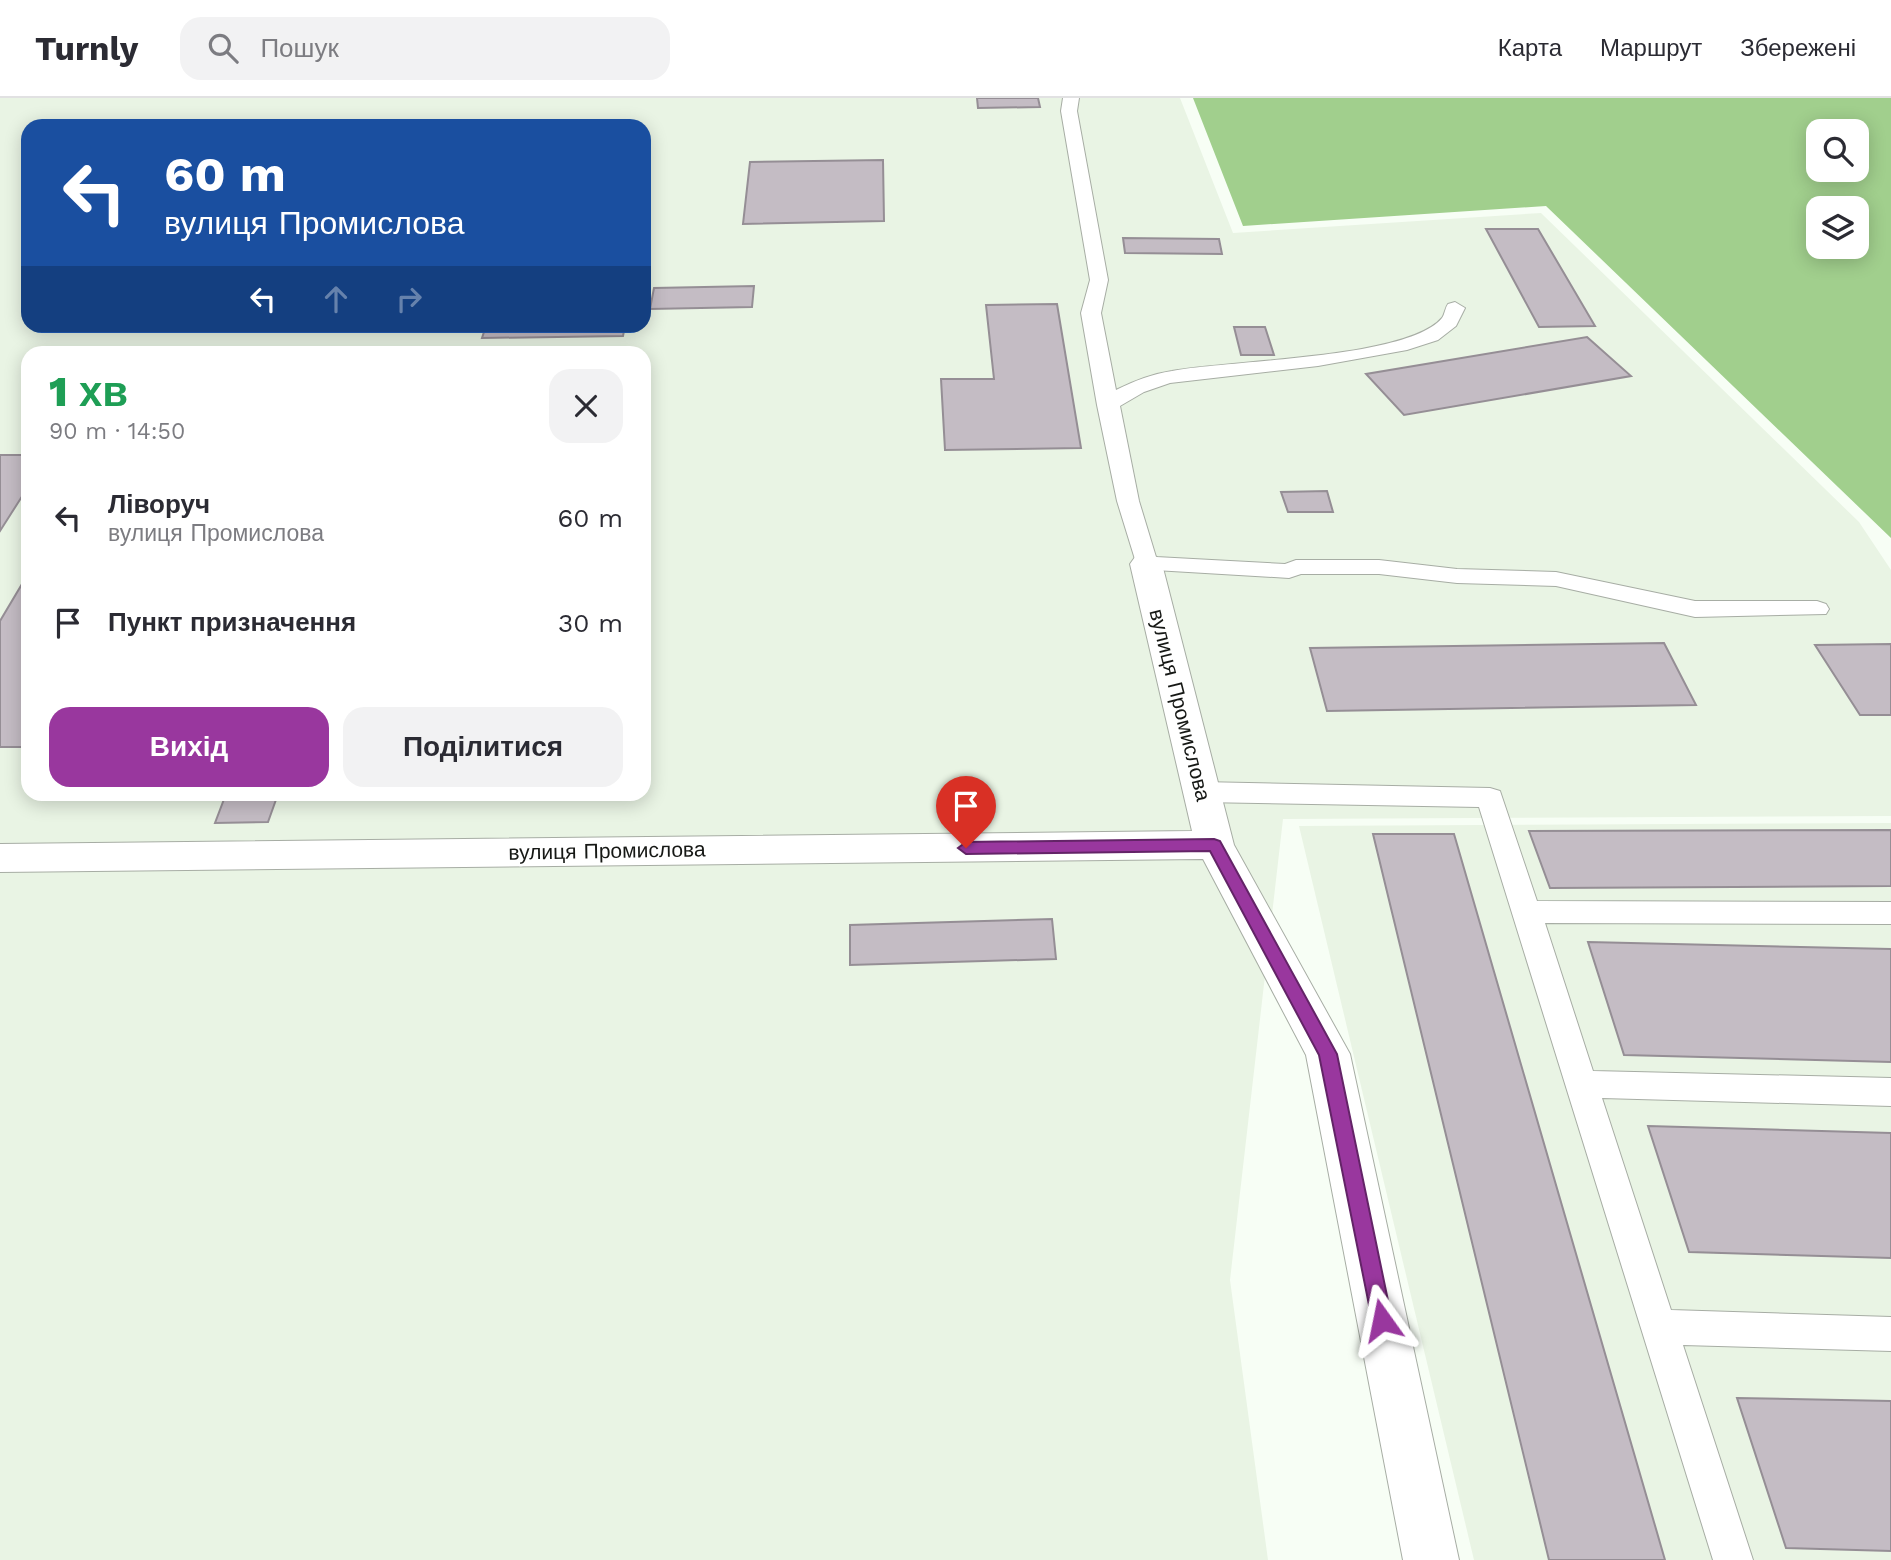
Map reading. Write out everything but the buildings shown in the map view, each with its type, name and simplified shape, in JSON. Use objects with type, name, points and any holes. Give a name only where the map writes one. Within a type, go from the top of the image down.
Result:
[{"type":"street","name":"вулиця Промислова","points":[[1146,564],[1214,845],[1328,1054],[1431,1560]]},
{"type":"street","name":"вулиця Промислова","points":[[0,858],[1214,845]]},
{"type":"lane","points":[[1071,98],[1069,111],[1099,280],[1091,313],[1128,501],[1146,564],[1289,571],[1296,567],[1378,567],[1457,576],[1556,579],[1695,608],[1817,609]]},
{"type":"lane","points":[[1107,405],[1128,390],[1169,377],[1348,357],[1409,343],[1435,334],[1449,323],[1455,307]]},
{"type":"lane","points":[[1201,792],[1490,798],[1733,1560]]},
{"type":"lane","points":[[1528,912],[1891,914]]},
{"type":"lane","points":[[1582,1084],[1891,1092]]},
{"type":"lane","points":[[1659,1327],[1891,1334]]},
{"type":"shaded area","points":[[0,98],[1180,98],[1233,233],[1541,213],[1859,522],[1891,570],[1891,816],[1283,819],[1230,1280],[1268,1560],[0,1560]]},
{"type":"shaded area","points":[[1891,823],[1891,1560],[1474,1560],[1299,826]]},
{"type":"green space","points":[[1193,98],[1891,98],[1891,538],[1546,206],[1243,226]]},
{"type":"route","points":[[966,848],[1214,845],[1328,1054],[1382,1320]]}]
